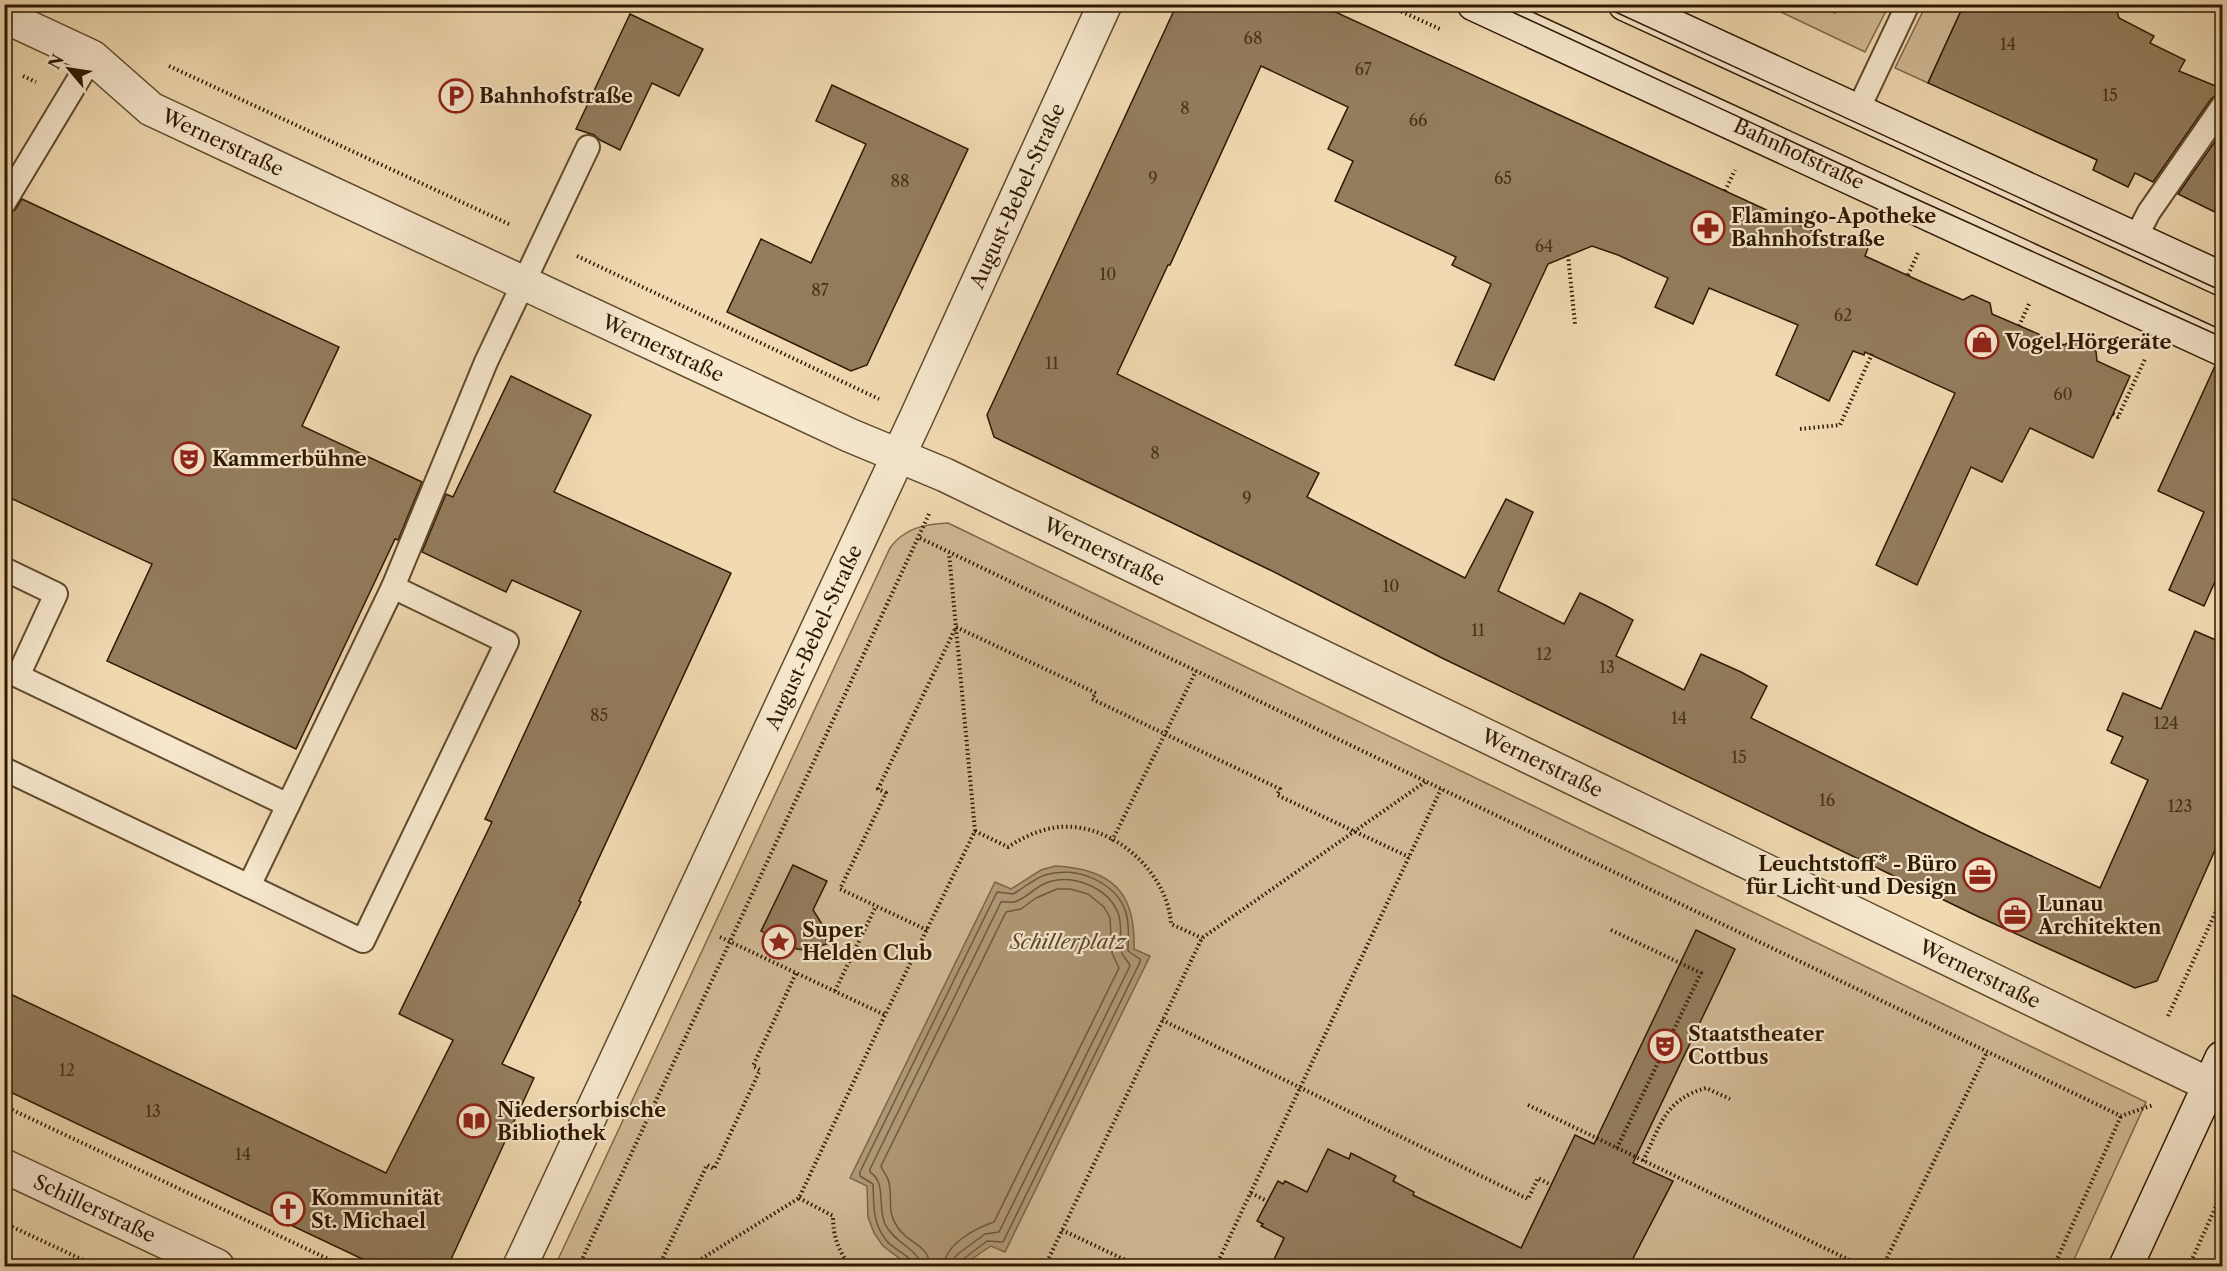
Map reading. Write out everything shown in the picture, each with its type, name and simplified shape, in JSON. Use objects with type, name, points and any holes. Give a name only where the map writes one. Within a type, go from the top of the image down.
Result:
[{"type":"street","name":"August-Bebel-Straße","points":[[520,1266],[917,416],[1105,4]]},
{"type":"street","name":"Bahnhofstraße","points":[[1474,4],[2223,349]]},
{"type":"street","points":[[1625,4],[2223,279]]},
{"type":"street","name":"Wernerstraße","points":[[4,16],[92,57],[151,109],[898,456],[955,480],[2216,1072]]},
{"type":"street","points":[[2126,1266],[2216,1072]]},
{"type":"street","name":"Schillerstraße","points":[[4,1166],[217,1266]]},
{"type":"lane","points":[[1857,112],[1908,4]]},
{"type":"lane","points":[[4,203],[92,57]]},
{"type":"lane","points":[[2135,239],[2149,212],[2223,107]]},
{"type":"lane","points":[[249,886],[393,587],[486,362],[588,147]]},
{"type":"lane","points":[[4,569],[56,594],[18,676],[288,805]]},
{"type":"lane","points":[[4,769],[363,940],[507,642],[393,587]]},
{"type":"path","points":[[162,62],[917,416]]},
{"type":"path","points":[[1725,191],[1737,166]]},
{"type":"path","points":[[1908,275],[1920,249]]},
{"type":"path","points":[[1568,255],[1575,324]]},
{"type":"path","points":[[2019,326],[2031,300]]},
{"type":"path","points":[[2113,414],[2118,417],[2147,353]]},
{"type":"path","points":[[1800,429],[1840,425],[1872,354]]},
{"type":"path","points":[[579,1266],[920,538],[2121,1116],[2054,1266]]},
{"type":"path","points":[[690,1266],[799,1198],[975,831],[949,552]]},
{"type":"path","points":[[956,627],[1096,693],[1092,699],[1280,789],[1277,795],[1409,857]]},
{"type":"path","points":[[927,930],[840,889],[886,793],[878,789],[956,627]]},
{"type":"path","points":[[1112,841],[1196,671]]},
{"type":"path","points":[[1045,1266],[1202,938],[1425,782]]},
{"type":"path","points":[[1216,1266],[1441,789]]},
{"type":"path","points":[[975,831],[1008,847],[1036,832],[1059,827],[1092,831],[1130,851],[1144,863],[1166,898],[1172,924],[1202,938]]},
{"type":"path","points":[[2168,1016],[2223,898]]},
{"type":"path","points":[[834,991],[876,906]]},
{"type":"path","points":[[1611,930],[1701,973],[1617,1148]]},
{"type":"path","points":[[730,942],[885,1015]]},
{"type":"path","points":[[659,1266],[706,1165],[714,1168],[760,1070],[753,1066],[796,973]]},
{"type":"path","points":[[1162,1020],[1528,1199],[1538,1178],[1551,1185]]},
{"type":"path","points":[[1883,1266],[1987,1052]]},
{"type":"path","points":[[1643,1161],[1669,1107],[1677,1100],[1690,1092],[1706,1088],[1730,1099]]},
{"type":"path","points":[[1528,1105],[1862,1266]]},
{"type":"path","points":[[4,1106],[344,1266]]},
{"type":"path","points":[[2189,1266],[2223,1192]]},
{"type":"path","points":[[1251,1193],[1267,1201]]},
{"type":"path","points":[[799,1198],[833,1216],[833,1233],[840,1253],[850,1266]]},
{"type":"path","points":[[4,1223],[96,1266]]},
{"type":"path","points":[[1062,1230],[1138,1266]]},
{"type":"green space","points":[[1766,5],[1817,5],[1835,13],[1840,5],[1889,5],[1865,52]]},
{"type":"green space","points":[[1926,5],[1964,5],[1928,83],[1895,68]]},
{"type":"green space","name":"Schillerplatz","points":[[948,523],[2146,1102],[2071,1266],[555,1266],[890,548],[902,536],[916,528]]},
{"type":"water","points":[[1055,866],[1092,872],[1117,887],[1131,912],[1134,949],[1150,956],[1005,1252],[991,1246],[961,1266],[912,1266],[883,1246],[874,1233],[868,1217],[867,1186],[850,1178],[995,882],[1011,889],[1041,870]]},
{"type":"building","points":[[1177,4],[1318,4],[1832,240],[1835,233],[1868,248],[1865,256],[1922,282],[1963,300],[1972,295],[1990,303],[1992,314],[2064,345],[2071,341],[2096,351],[2097,361],[2130,376],[2093,458],[2030,428],[2002,482],[1971,467],[1917,585],[1876,565],[1955,393],[1865,352],[1864,355],[1853,351],[1829,401],[1776,375],[1798,325],[1709,288],[1693,324],[1655,307],[1668,278],[1592,246],[1548,264],[1494,380],[1455,365],[1491,284],[1452,265],[1456,257],[1335,201],[1353,161],[1328,149],[1348,107],[1261,66],[1170,265],[1117,374],[1319,473],[1307,497],[1465,578],[1506,499],[1533,512],[1498,591],[1564,624],[1580,593],[1605,605],[1633,620],[1616,656],[1684,690],[1701,654],[1741,672],[1767,686],[1751,718],[1980,832],[2100,888],[2148,780],[2111,763],[2123,737],[2107,730],[2123,693],[2161,709],[2195,631],[2223,643],[2223,832],[2157,981],[2135,988],[1979,917],[1442,658],[1270,570],[994,437],[987,415]]},
{"type":"building","points":[[1964,4],[2115,4],[2119,18],[2154,36],[2150,43],[2185,60],[2179,71],[2223,89],[2223,94],[2211,99],[2153,182],[2135,173],[2128,187],[2093,170],[2097,160],[1928,83]]},
{"type":"building","points":[[630,14],[703,49],[679,96],[652,83],[620,150],[594,135],[576,129]]},
{"type":"building","points":[[832,85],[968,149],[867,365],[851,371],[727,312],[761,239],[811,263],[866,144],[816,121]]},
{"type":"building","points":[[2223,130],[2223,216],[2178,194]]},
{"type":"building","name":"Kammerbühne","points":[[22,199],[339,347],[302,426],[422,482],[398,540],[395,539],[296,749],[107,661],[152,564],[4,495],[4,216],[15,210]]},
{"type":"building","points":[[2215,366],[2223,368],[2223,564],[2204,606],[2169,590],[2204,512],[2158,491]]},
{"type":"building","points":[[511,376],[591,415],[554,492],[731,573],[579,901],[581,902],[502,1064],[534,1078],[448,1266],[377,1266],[4,1089],[4,991],[386,1173],[453,1040],[399,1014],[492,822],[485,819],[581,611],[512,580],[506,592],[422,552],[446,494],[453,497]]},
{"type":"building","points":[[793,865],[827,881],[813,910],[822,924],[827,944],[805,950],[797,949],[761,931]]},
{"type":"building","name":"Staatstheater Cottbus","points":[[1696,930],[1735,949],[1633,1163],[1673,1181],[1629,1266],[1271,1266],[1284,1238],[1261,1226],[1263,1224],[1257,1221],[1278,1181],[1283,1184],[1285,1181],[1307,1192],[1328,1149],[1349,1159],[1351,1153],[1396,1176],[1393,1181],[1414,1192],[1413,1195],[1521,1248],[1575,1135],[1594,1144]]},
{"type":"tram line","points":[[1495,4],[1903,193],[2222,337]]},
{"type":"tram line","points":[[1598,4],[2222,291]]},
{"type":"place","name":"Bahnhofstraße","points":[[456,96]]},
{"type":"place","name":"Flamingo-Apotheke Bahnhofstraße","points":[[1708,228]]},
{"type":"place","name":"Vogel Hörgeräte","points":[[1982,342]]},
{"type":"place","name":"Kammerbühne","points":[[189,459]]},
{"type":"place","name":"Leuchtstoff* - Büro für Licht und Design","points":[[1980,875]]},
{"type":"place","name":"Lunau Architekten","points":[[2015,915]]},
{"type":"place","name":"Super Helden Club","points":[[779,942]]},
{"type":"place","name":"Staatstheater Cottbus","points":[[1665,1046]]},
{"type":"place","name":"Niedersorbische Bibliothek","points":[[474,1121]]},
{"type":"place","name":"Kommunität St. Michael","points":[[288,1209]]}]
